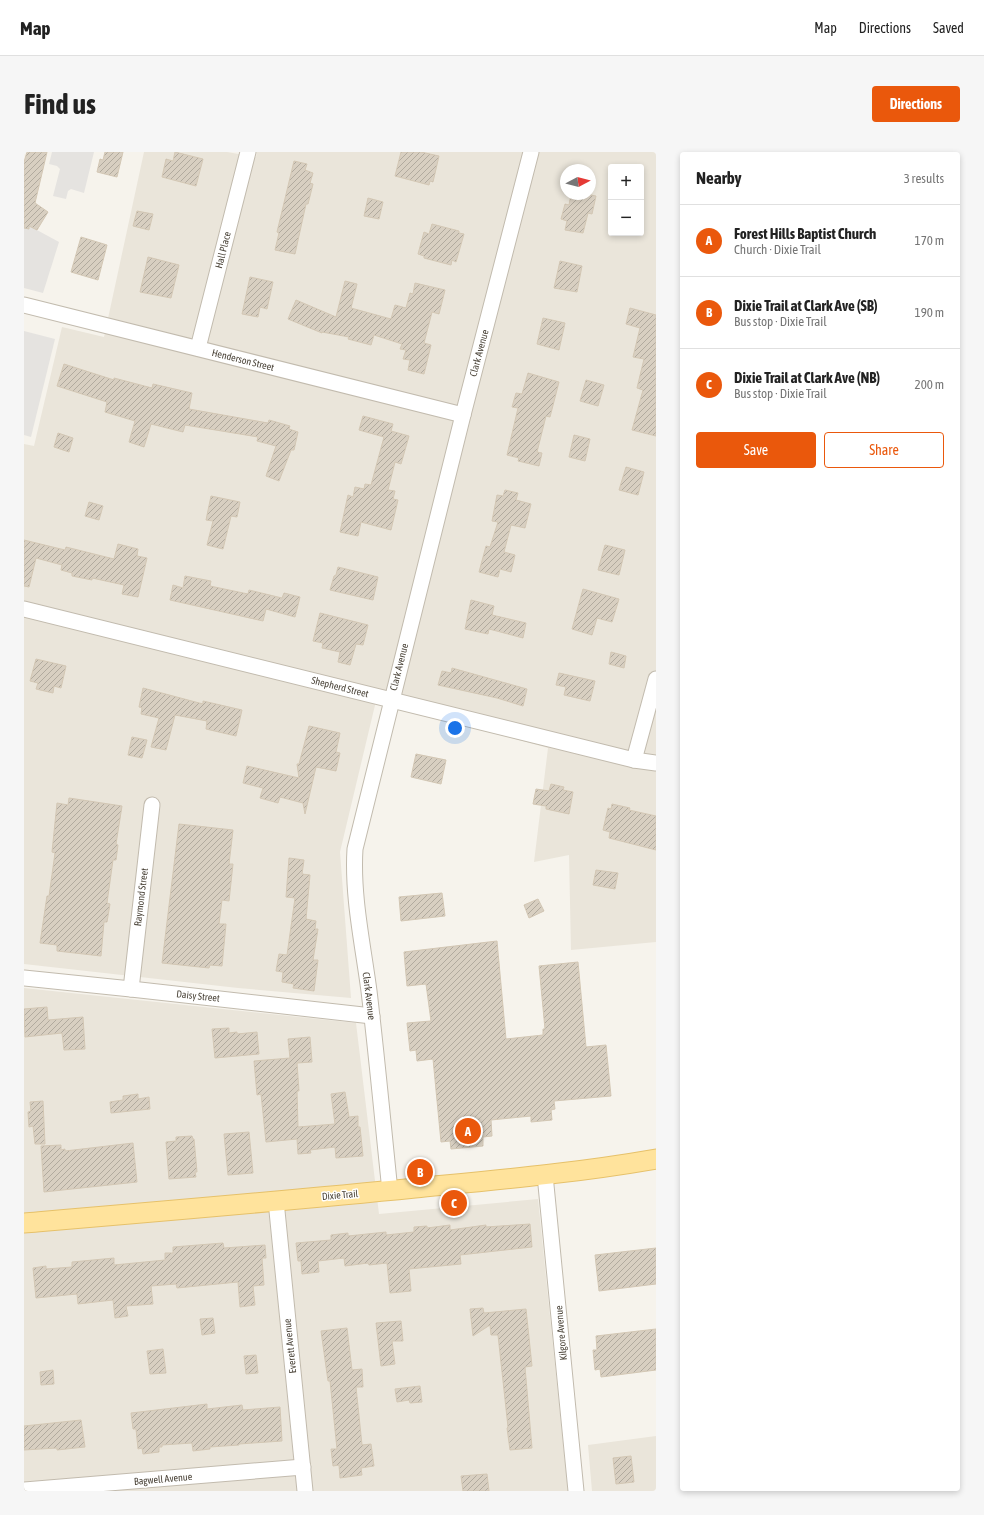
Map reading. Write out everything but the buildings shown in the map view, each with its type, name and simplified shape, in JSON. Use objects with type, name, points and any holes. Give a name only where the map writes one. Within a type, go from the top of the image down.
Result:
[{"type":"main road","name":"Dixie Trail","points":[[24,1223],[390,1191],[609,1168],[656,1159]]},
{"type":"street","name":"Hall Place","points":[[198,348],[248,152]]},
{"type":"street","name":"Clark Avenue","points":[[390,1191],[372,1016],[356,897],[354,867],[355,849],[391,700],[531,152]]},
{"type":"street","name":"Henderson Street","points":[[24,305],[463,415]]},
{"type":"street","name":"Shepherd Street","points":[[24,609],[634,760],[656,763]]},
{"type":"street","points":[[634,760],[656,679]]},
{"type":"street","name":"Raymond Street","points":[[131,989],[152,805]]},
{"type":"street","name":"Daisy Street","points":[[24,978],[372,1016]]},
{"type":"street","name":"Kilgore Avenue","points":[[545,1175],[576,1491]]},
{"type":"street","name":"Everett Avenue","points":[[276,1202],[305,1491]]},
{"type":"street","name":"Bagwell Avenue","points":[[24,1490],[303,1467]]},
{"type":"shaded area","points":[[52,152],[94,152],[84,193],[71,189],[68,191],[66,199],[53,196],[60,169],[57,166],[49,164]]},
{"type":"shaded area","points":[[144,152],[227,152],[256,157],[257,152],[656,152],[656,942],[571,950],[569,855],[534,862],[548,748],[376,701],[340,852],[351,998],[238,988],[24,964],[24,444],[34,446],[62,327],[104,337]]},
{"type":"shaded area","points":[[24,223],[59,242],[43,293],[24,288]]},
{"type":"shaded area","points":[[24,331],[55,339],[31,437],[24,435]]},
{"type":"shaded area","points":[[24,988],[356,1023],[379,1214],[538,1199],[568,1491],[24,1491]]},
{"type":"shaded area","points":[[656,1436],[656,1491],[592,1491],[588,1445]]},
{"type":"place","name":"Forest Hills Baptist Church","points":[[468,1131]]},
{"type":"place","name":"Dixie Trail at Clark Ave (SB)","points":[[420,1172]]},
{"type":"place","name":"Dixie Trail at Clark Ave (NB)","points":[[454,1203]]}]
